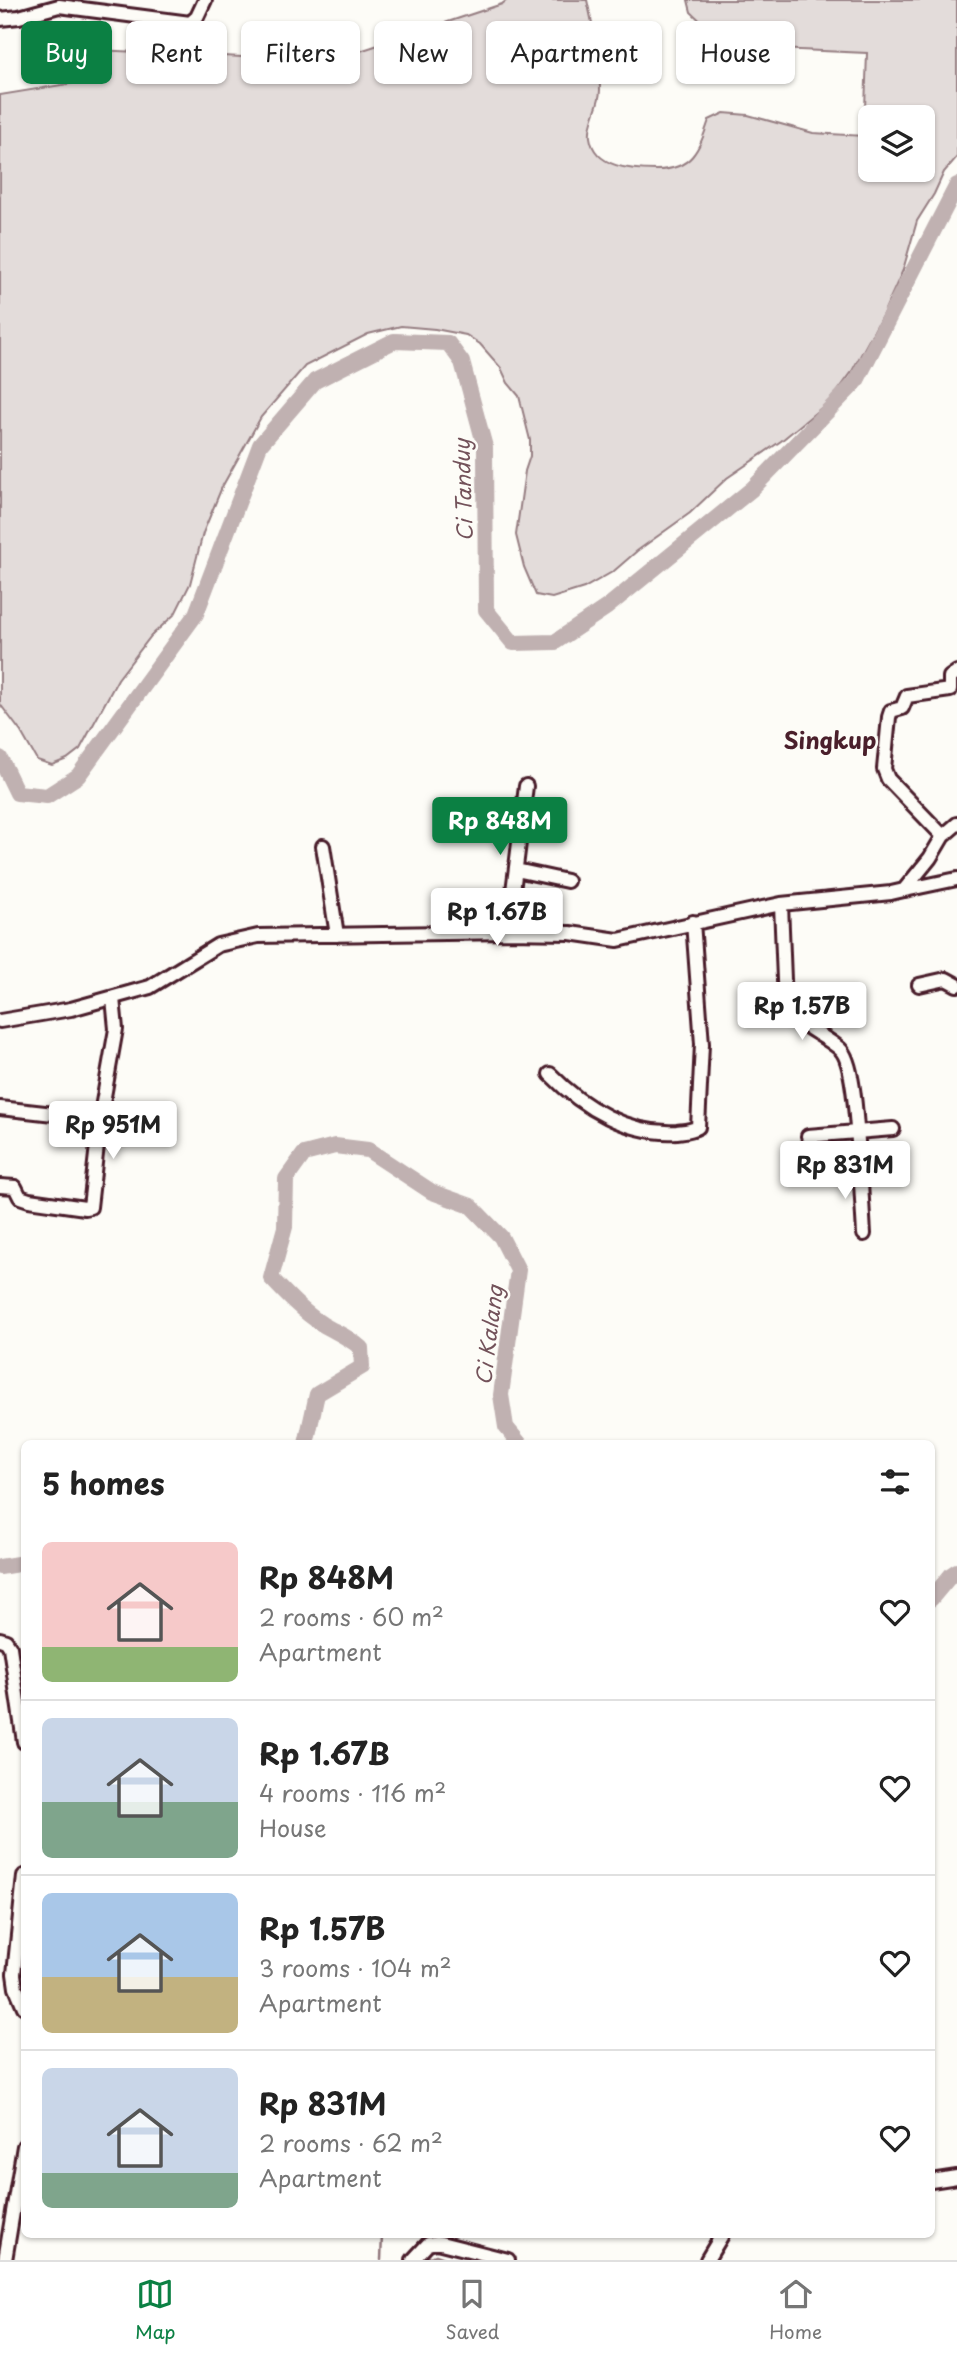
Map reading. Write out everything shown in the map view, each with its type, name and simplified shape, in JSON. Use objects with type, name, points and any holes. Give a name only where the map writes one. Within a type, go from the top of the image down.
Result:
[{"type":"street","points":[[0,19],[19,17],[59,3],[190,23],[197,17],[205,0]]},
{"type":"street","points":[[943,836],[888,779],[884,769],[888,716],[891,711],[902,708],[907,696],[950,690],[950,677],[957,672]]},
{"type":"street","points":[[508,932],[526,786]]},
{"type":"street","points":[[904,890],[930,858],[943,836],[957,824]]},
{"type":"street","points":[[323,846],[337,934]]},
{"type":"street","points":[[516,870],[567,881]]},
{"type":"street","points":[[0,1021],[71,1009],[150,987],[203,953],[233,941],[258,936],[508,932],[570,933],[618,940],[782,904],[860,897],[957,879]]},
{"type":"street","points":[[782,904],[785,1005],[792,1015],[845,1055],[850,1069],[864,1234]]},
{"type":"street","points":[[550,1074],[585,1104],[611,1119],[640,1130],[690,1131],[698,1127],[702,1044],[693,922]]},
{"type":"street","points":[[919,985],[946,979],[957,985]]},
{"type":"street","points":[[0,1186],[15,1187],[20,1197],[29,1200],[90,1207],[100,1119],[116,1029],[113,998]]},
{"type":"street","points":[[0,1108],[143,1124]]},
{"type":"street","points":[[808,1136],[893,1129]]},
{"type":"street","points":[[814,1169],[892,1165]]},
{"type":"street","points":[[0,1639],[6,1641],[10,1647],[21,1722]]},
{"type":"street","points":[[21,1905],[14,1974],[21,2000]]},
{"type":"street","points":[[5,2260],[5,2225],[21,2158]]},
{"type":"street","points":[[935,2180],[957,2177]]},
{"type":"street","points":[[707,2260],[720,2238]]},
{"type":"street","points":[[413,2260],[428,2244],[437,2242],[508,2260]]},
{"type":"shaded area","points":[[507,0],[587,0],[591,21],[486,21],[486,84],[600,84],[590,137],[599,155],[616,165],[656,170],[678,166],[686,162],[697,149],[709,120],[724,113],[748,115],[813,133],[858,136],[858,182],[935,182],[935,105],[865,105],[867,53],[795,50],[795,21],[701,21],[691,12],[688,0],[957,0],[957,157],[944,172],[917,221],[903,270],[883,314],[851,373],[832,399],[781,441],[727,478],[690,513],[614,571],[584,588],[552,598],[536,595],[524,567],[516,535],[525,471],[530,456],[530,440],[519,396],[508,383],[501,368],[480,344],[466,335],[401,326],[368,334],[305,366],[261,417],[222,487],[203,533],[190,584],[175,614],[151,636],[118,679],[80,749],[67,759],[52,765],[37,760],[0,704],[0,95],[68,84],[112,84],[112,51],[126,51],[126,84],[227,84],[227,56],[241,57],[241,84],[360,84],[360,51],[374,46],[374,84],[472,84],[472,21],[451,21]]},
{"type":"waterway","name":"Ci Tanduy","points":[[0,758],[17,793],[47,796],[78,776],[196,614],[260,445],[315,381],[394,341],[448,343],[462,362],[485,447],[486,610],[513,643],[555,642],[607,607],[752,489],[856,382],[957,185]]},
{"type":"waterway","name":"Ci Kalang","points":[[307,1440],[317,1394],[362,1367],[361,1348],[308,1314],[271,1278],[285,1227],[286,1179],[304,1154],[335,1146],[368,1150],[432,1192],[471,1206],[501,1237],[518,1270],[501,1395],[506,1427],[517,1440]]},
{"type":"waterway","name":"Ci Kalang","points":[[0,1567],[21,1564]]},
{"type":"waterway","name":"Ci Kalang","points":[[935,1594],[957,1571]]},
{"type":"waterway","points":[[381,2260],[382,2238]]},
{"type":"waterway","points":[[423,2260],[436,2255],[450,2260]]},
{"type":"district","name":"Singkup","points":[[830,739]]}]
